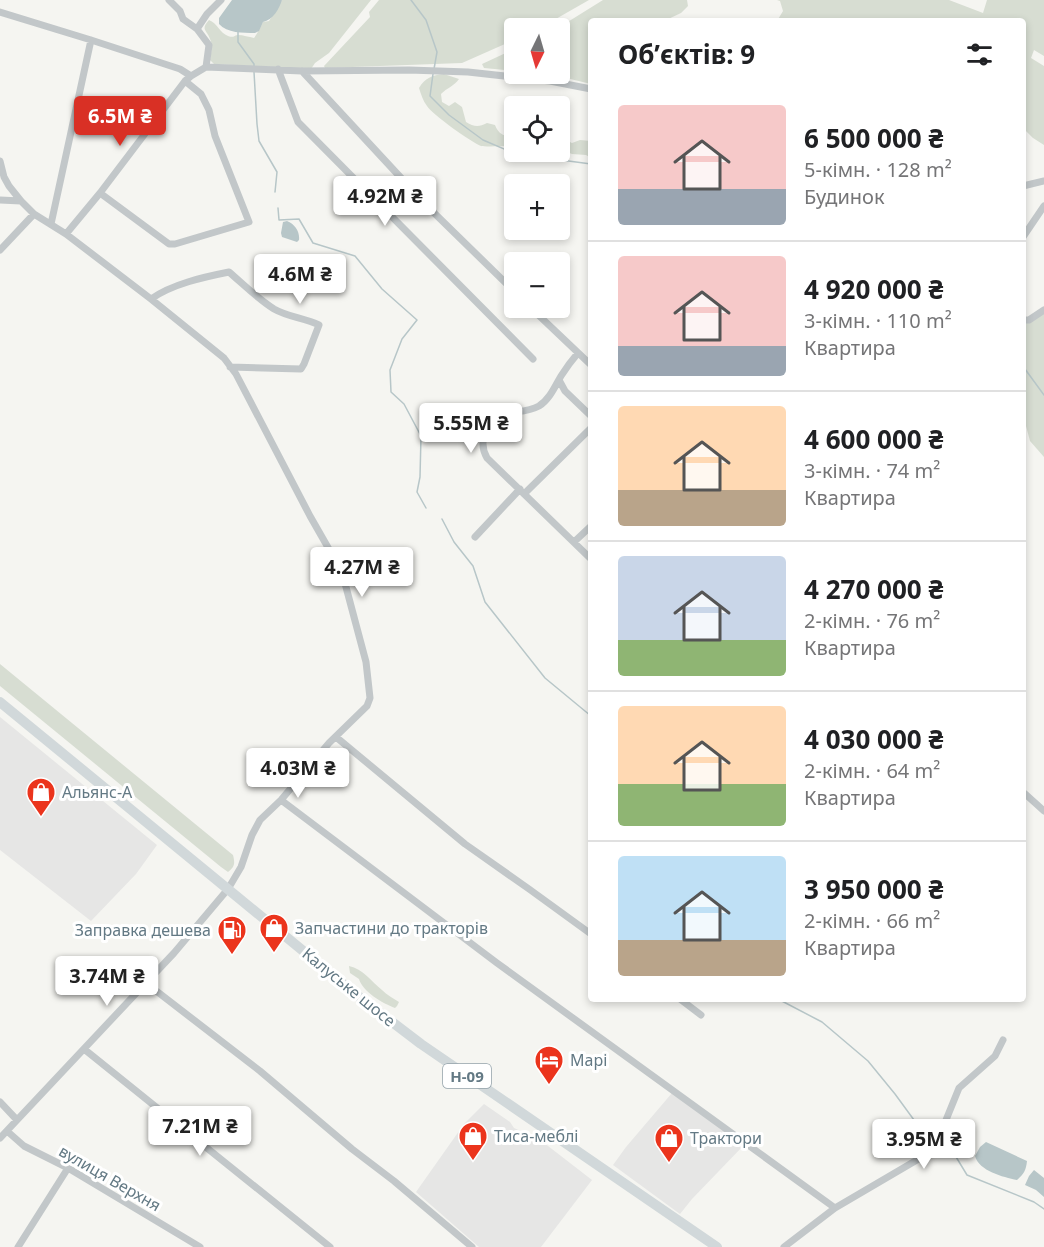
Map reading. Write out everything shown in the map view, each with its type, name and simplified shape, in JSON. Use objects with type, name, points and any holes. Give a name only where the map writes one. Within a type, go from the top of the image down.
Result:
[{"type":"main road","name":"Калуське шосе","points":[[0,702],[358,996],[421,1044],[717,1247]]},
{"type":"street","points":[[169,0],[180,11],[183,19],[197,29],[209,45],[206,67]]},
{"type":"street","points":[[197,29],[207,14],[221,0]]},
{"type":"street","points":[[0,12],[180,69],[201,94],[209,110],[215,136],[249,222],[169,244],[100,193]]},
{"type":"street","points":[[51,224],[91,40]]},
{"type":"street","points":[[66,234],[188,78],[206,67],[302,71],[468,72],[550,81],[588,88]]},
{"type":"street","points":[[278,69],[298,122],[533,359]]},
{"type":"street","points":[[302,71],[428,207],[504,281]]},
{"type":"street","points":[[0,161],[9,186],[34,214],[66,234],[151,299],[224,358],[236,374],[342,572],[366,662],[370,698],[367,706],[260,820],[241,867],[228,889],[174,954],[0,1138]]},
{"type":"street","points":[[1026,185],[1044,181]]},
{"type":"street","points":[[0,200],[21,201]]},
{"type":"street","points":[[1026,233],[1044,206]]},
{"type":"street","points":[[0,250],[34,214]]},
{"type":"street","points":[[151,299],[160,292],[204,277],[229,272],[274,309],[319,325],[301,369],[231,367]]},
{"type":"street","points":[[1026,320],[1044,310]]},
{"type":"street","points":[[541,318],[588,362]]},
{"type":"street","points":[[578,353],[554,391],[539,405],[505,413],[494,419],[482,442],[487,458],[588,556]]},
{"type":"street","points":[[559,380],[565,390],[588,413]]},
{"type":"street","points":[[475,537],[588,431]]},
{"type":"street","points":[[574,542],[588,529]]},
{"type":"street","points":[[336,737],[465,844],[588,932]]},
{"type":"street","points":[[1026,795],[1044,811]]},
{"type":"street","points":[[281,800],[497,963],[835,1208]]},
{"type":"street","points":[[146,983],[260,1071],[472,1247]]},
{"type":"street","points":[[684,1002],[701,1015]]},
{"type":"street","points":[[784,1247],[835,1208],[935,1147],[959,1088],[995,1056],[1003,1040]]},
{"type":"street","points":[[84,1049],[330,1247]]},
{"type":"street","points":[[0,1102],[17,1120]]},
{"type":"street","name":"вулиця Верхня","points":[[7,1131],[24,1146],[68,1168],[201,1247]]},
{"type":"street","points":[[18,1247],[68,1168]]},
{"type":"shaded area","points":[[232,0],[282,0],[275,14],[263,22],[259,31],[240,33],[219,24],[219,18]]},
{"type":"shaded area","points":[[282,0],[371,0],[329,53],[315,63],[311,69],[214,64],[210,60],[211,44],[205,30],[209,20],[228,36],[240,35],[254,38],[263,22],[269,21]]},
{"type":"shaded area","points":[[379,0],[589,0],[558,18],[504,18],[504,44],[462,63],[325,68],[324,66],[370,17],[369,12]]},
{"type":"shaded area","points":[[603,0],[687,0],[688,6],[681,13],[670,18],[588,18],[588,83],[570,79],[570,21]]},
{"type":"shaded area","points":[[777,0],[949,0],[983,13],[987,0],[1044,0],[1044,56],[1034,50],[1031,58],[1044,66],[1044,145],[1026,131],[1026,18],[779,18],[783,11],[780,1]]},
{"type":"shaded area","points":[[504,54],[504,70],[484,68],[482,64]]},
{"type":"shaded area","points":[[444,74],[459,79],[441,94],[442,102],[449,106],[455,102],[462,107],[466,122],[472,125],[479,126],[487,123],[495,125],[498,131],[504,135],[504,146],[481,146],[452,128],[431,110],[424,102],[419,88],[429,78]]},
{"type":"shaded area","points":[[588,141],[588,156],[570,153],[570,142]]},
{"type":"shaded area","points":[[287,221],[298,231],[299,240],[297,242],[282,237],[283,222]]},
{"type":"shaded area","points":[[1044,312],[1044,457],[1030,441],[1026,426],[1026,321]]},
{"type":"shaded area","points":[[0,664],[233,855],[233,867],[228,872],[221,867],[0,686]]},
{"type":"shaded area","points":[[0,717],[157,845],[136,874],[91,921],[0,850]]},
{"type":"shaded area","points":[[349,966],[363,973],[399,1002],[397,1006],[395,1008],[390,1006],[369,993],[359,979],[350,973]]},
{"type":"shaded area","points":[[672,1093],[744,1145],[680,1214],[613,1165]]},
{"type":"shaded area","points":[[484,1104],[510,1122],[514,1128],[539,1139],[592,1180],[541,1247],[479,1247],[416,1192],[464,1124]]},
{"type":"shaded area","points":[[986,1142],[1027,1161],[1024,1172],[1017,1180],[981,1166],[975,1156]]},
{"type":"shaded area","points":[[1034,1170],[1044,1178],[1044,1197],[1025,1185]]},
{"type":"waterway","points":[[411,0],[426,20],[437,52],[434,69]]},
{"type":"waterway","points":[[238,32],[238,42],[254,64],[254,68]]},
{"type":"waterway","points":[[254,72],[259,141],[277,172],[275,192]]},
{"type":"waterway","points":[[433,74],[430,96],[449,115],[483,140],[516,154],[588,164]]},
{"type":"waterway","points":[[278,208],[279,220],[299,219],[313,243],[355,256],[382,289],[417,320],[402,339],[390,370],[391,392],[404,404],[421,436],[420,477],[417,492],[426,508]]},
{"type":"waterway","points":[[1026,370],[1044,395]]},
{"type":"waterway","points":[[442,519],[454,542],[473,566],[485,602],[545,678],[588,714]]},
{"type":"waterway","points":[[784,1002],[822,1022],[868,1061],[914,1120],[936,1134]]},
{"type":"waterway","points":[[943,1139],[967,1175],[1034,1202],[1044,1209]]},
{"type":"place","name":"Альянс-А","points":[[41,818]]},
{"type":"place","name":"Запчастини до тракторів","points":[[274,954]]},
{"type":"place","name":"Заправка дешева","points":[[232,956]]},
{"type":"place","name":"Марі","points":[[549,1086]]},
{"type":"place","name":"Тиса-меблі","points":[[473,1162]]},
{"type":"place","name":"Трактори","points":[[669,1164]]}]
